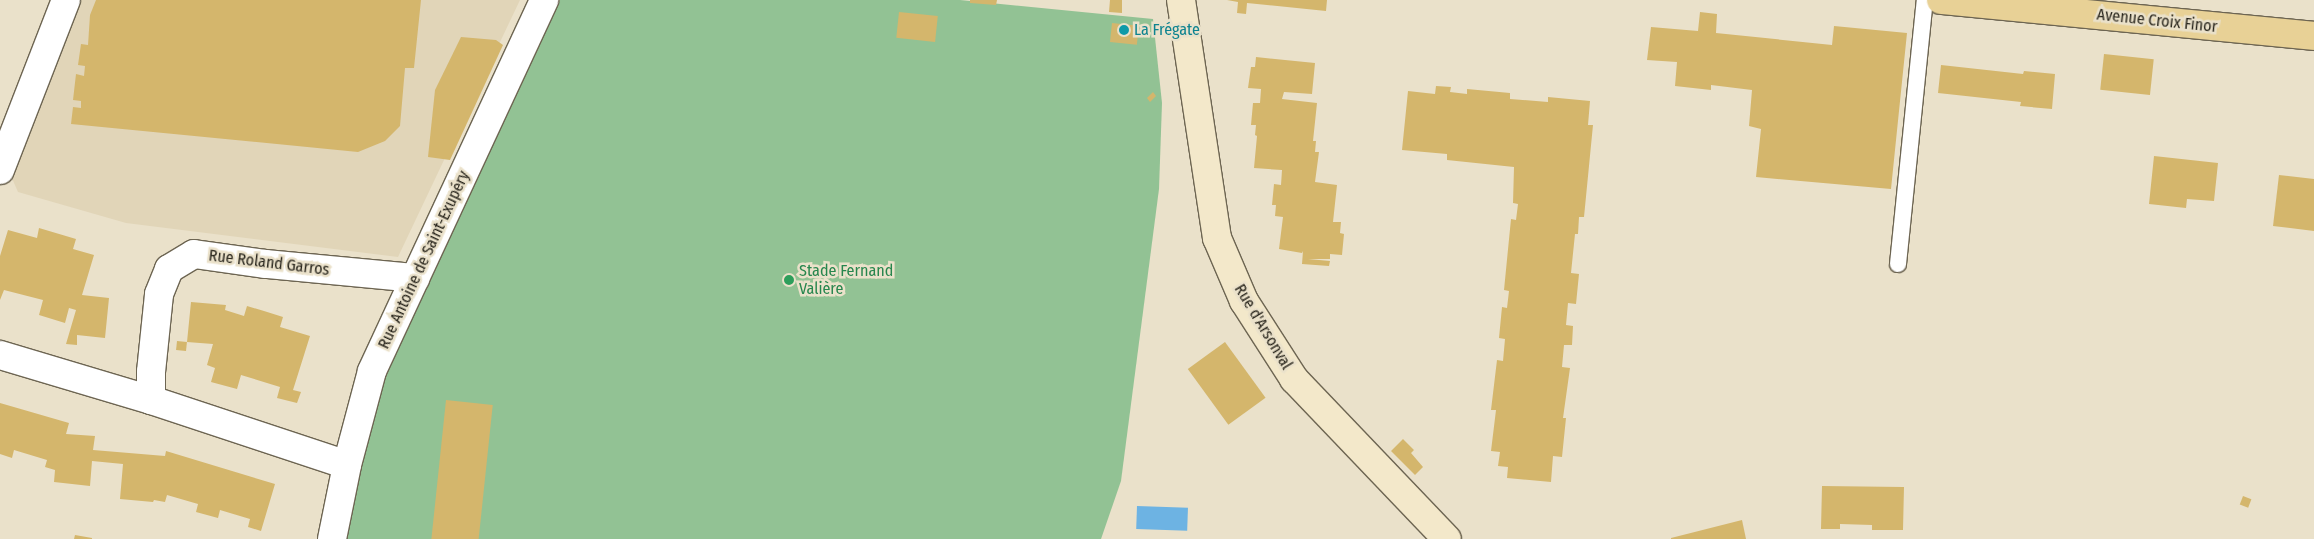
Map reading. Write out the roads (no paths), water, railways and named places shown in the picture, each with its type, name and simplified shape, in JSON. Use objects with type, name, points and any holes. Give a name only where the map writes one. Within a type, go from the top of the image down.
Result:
[{"type":"main road","name":"Avenue Croix Finor","points":[[1940,0],[2314,36]]},
{"type":"street","points":[[0,170],[66,0]]},
{"type":"street","name":"Rue Antoine de Saint-Exupéry","points":[[332,534],[347,465],[372,371],[544,0]]},
{"type":"street","name":"Rue d'Arsonval","points":[[1181,0],[1217,238],[1244,301],[1294,379],[1447,539]]},
{"type":"street","name":"Rue Roland Garros","points":[[151,400],[151,372],[159,294],[169,269],[194,254],[266,264],[415,278]]},
{"type":"street","points":[[0,354],[151,400],[347,465]]},
{"type":"lane","points":[[1898,264],[1925,0]]},
{"type":"water","points":[[1137,506],[1188,508],[1187,531],[1136,529]]},
{"type":"place","name":"La Frégate","points":[[1124,30]]},
{"type":"place","name":"Stade Fernand Valière","points":[[789,280]]}]
